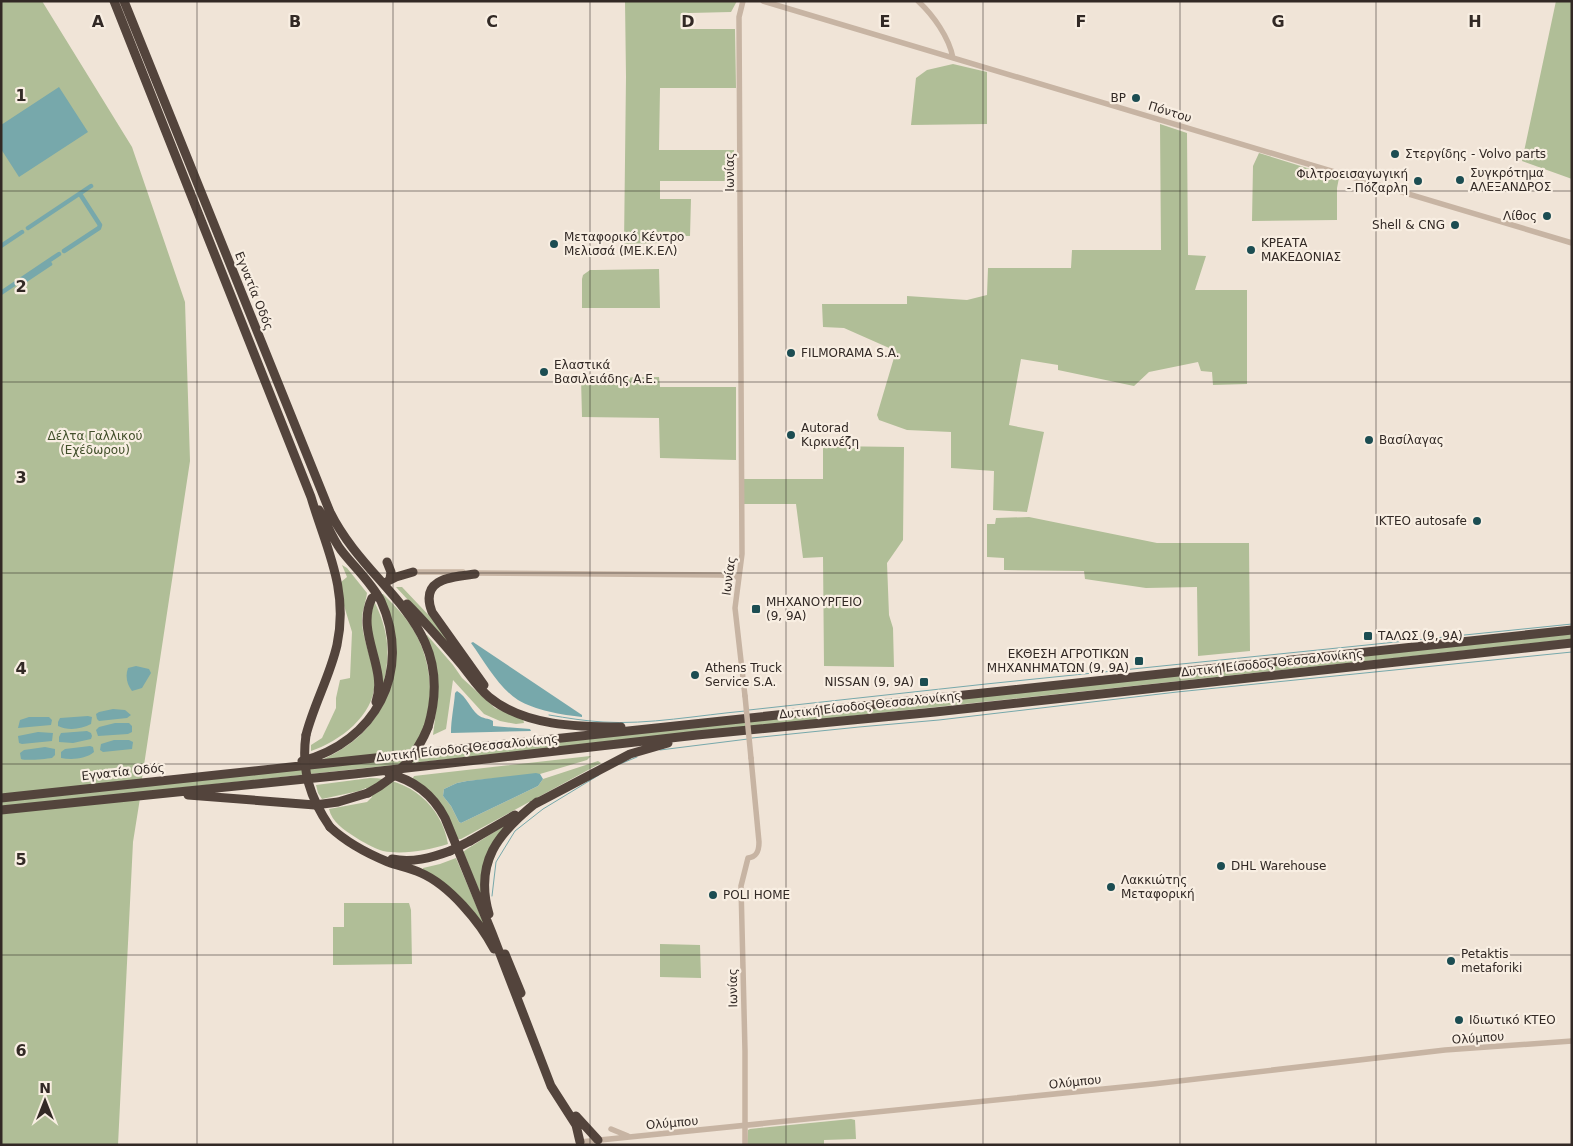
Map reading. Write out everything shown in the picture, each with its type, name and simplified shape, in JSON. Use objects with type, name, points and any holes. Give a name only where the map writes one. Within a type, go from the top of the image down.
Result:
[{"type":"highway","name":"Εγνατία Οδός","points":[[114,1],[311,497]]},
{"type":"highway","name":"Εγνατία Οδός","points":[[124,1],[330,512],[349,544],[386,580]]},
{"type":"highway","points":[[248,772],[300,762],[318,756],[343,743],[369,719],[382,701],[391,675],[393,640],[389,623],[373,588],[341,549],[311,497]]},
{"type":"highway","points":[[311,497],[336,574],[339,589],[340,618],[335,652],[306,735],[304,758],[307,780],[317,808],[330,827],[349,843],[365,852],[421,873],[453,895],[492,944],[506,971]]},
{"type":"highway","points":[[386,580],[391,572],[387,562]]},
{"type":"highway","points":[[386,580],[412,572]]},
{"type":"highway","points":[[475,574],[437,582],[429,593],[430,607],[497,703]]},
{"type":"highway","points":[[386,580],[479,688],[497,703],[519,714],[545,721],[605,727],[669,727]]},
{"type":"highway","points":[[170,793],[309,805],[338,802],[368,793],[387,782],[405,765],[420,744],[428,727],[434,697],[434,675],[430,655],[419,628],[386,580]]},
{"type":"highway","points":[[369,719],[376,702],[379,686],[379,676],[367,628],[367,612],[372,598]]},
{"type":"highway","name":"Δυτική Είσοδος Θεσσαλονίκης","points":[[248,772],[1572,630]]},
{"type":"highway","name":"Δυτική Είσοδος Θεσσαλονίκης","points":[[170,793],[697,735],[954,710],[1572,643]]},
{"type":"highway","points":[[377,857],[415,860],[450,851],[537,802],[630,754],[697,735]]},
{"type":"highway","name":"Εγνατία Οδός","points":[[1,798],[248,772]]},
{"type":"highway","points":[[354,774],[386,774],[402,778],[424,791],[436,803],[445,818],[492,933],[551,1086],[576,1125],[580,1142]]},
{"type":"highway","name":"Εγνατία Οδός","points":[[1,810],[170,793]]},
{"type":"highway","points":[[537,802],[515,819],[494,846],[488,865],[485,895],[492,925],[558,1086],[566,1102],[581,1123],[602,1140]]},
{"type":"highway","points":[[580,1142],[583,1135],[581,1123]]},
{"type":"street","name":"Ιωνίας","points":[[743,1],[739,17],[742,554],[735,608],[759,842],[757,853],[748,858],[741,886],[745,1051],[744,1145]]},
{"type":"street","name":"Πόντου","points":[[763,1],[1572,243]]},
{"type":"street","points":[[918,1],[937,23],[953,58]]},
{"type":"street","points":[[412,572],[720,575],[740,577]]},
{"type":"street","name":"Ολύμπου","points":[[580,1142],[745,1127],[1154,1084],[1445,1050],[1572,1041]]},
{"type":"street","points":[[602,1140],[610,1133],[609,1128],[620,1134],[633,1137]]},
{"type":"green space","name":"Δέλτα Γαλλικού (Εχέδωρου)","points":[[1,1],[42,1],[132,147],[185,302],[190,461],[141,785],[1572,634],[1572,639],[141,792],[133,842],[118,1145],[1,1145]]},
{"type":"green space","points":[[625,1],[737,1],[731,12],[689,13],[688,29],[735,29],[736,88],[660,88],[659,150],[734,150],[734,181],[660,181],[660,199],[691,199],[690,236],[660,236],[660,243],[624,244]]},
{"type":"green space","points":[[1556,1],[1572,1],[1572,179],[1522,161]]},
{"type":"green space","points":[[953,64],[987,72],[987,124],[911,125],[916,78],[927,70]]},
{"type":"green space","points":[[1160,124],[1187,133],[1188,255],[1206,256],[1195,290],[1247,290],[1247,384],[1213,385],[1212,372],[1201,371],[1198,362],[1149,372],[1134,386],[1058,370],[1058,365],[1021,359],[1009,425],[1044,432],[1027,512],[993,510],[994,471],[951,468],[951,432],[907,430],[879,420],[877,415],[896,351],[844,328],[823,327],[822,304],[907,304],[907,296],[967,300],[987,295],[988,268],[1071,268],[1072,250],[1161,250]]},
{"type":"green space","points":[[1259,153],[1339,178],[1337,188],[1337,220],[1252,221],[1253,166]]},
{"type":"green space","points":[[659,269],[660,308],[582,308],[582,279],[583,275],[590,270]]},
{"type":"green space","points":[[659,377],[660,387],[736,387],[736,460],[660,458],[659,418],[582,417],[581,378]]},
{"type":"green space","points":[[823,446],[904,447],[903,540],[887,563],[889,615],[893,628],[894,667],[824,666],[823,557],[803,558],[796,504],[744,504],[743,479],[823,479]]},
{"type":"green space","points":[[1029,517],[1157,543],[1249,543],[1250,651],[1198,656],[1197,587],[1146,588],[1085,579],[1084,571],[1004,570],[1004,558],[987,557],[987,524],[995,524],[996,518]]},
{"type":"green space","points":[[342,565],[347,568],[367,593],[362,627],[373,670],[374,690],[364,713],[356,723],[334,740],[311,751],[311,745],[322,738],[336,708],[340,680],[350,678],[352,632],[342,599],[341,582],[347,577]]},
{"type":"green space","points":[[396,587],[402,587],[436,623],[457,653]]},
{"type":"green space","points":[[382,594],[408,622],[423,649],[430,688],[430,701],[425,726],[413,750],[314,763],[341,750],[363,732],[372,722],[387,697],[392,682]]},
{"type":"green space","points":[[374,601],[383,624],[387,646],[386,668],[381,693],[368,628]]},
{"type":"green space","points":[[427,635],[462,678],[495,708],[523,719],[524,723],[516,724],[500,721],[484,714],[453,680],[446,729],[433,735],[438,695],[425,636]]},
{"type":"green space","points":[[591,756],[587,760],[540,774],[467,781],[444,789],[443,796],[461,823],[538,786],[543,779],[598,761],[601,763],[461,839],[457,839],[412,780],[414,776]]},
{"type":"green space","points":[[370,778],[398,783],[421,797],[431,806],[439,818],[445,830],[448,844],[416,851],[383,851],[365,843],[343,828],[333,818],[329,809],[367,802],[372,797],[366,788],[322,799],[316,785]]},
{"type":"green space","points":[[505,827],[481,895],[463,852]]},
{"type":"green space","points":[[456,858],[484,924],[483,926],[423,869]]},
{"type":"green space","points":[[344,903],[409,903],[411,910],[412,964],[333,965],[333,927],[344,927]]},
{"type":"green space","points":[[660,944],[700,945],[701,978],[660,977]]},
{"type":"green space","points":[[855,1120],[856,1139],[824,1140],[824,1145],[747,1145],[748,1130],[750,1129]]},
{"type":"water","points":[[59,87],[88,132],[19,177],[1,149],[1,125]]},
{"type":"water","points":[[473,642],[582,715],[582,717],[540,709],[518,700],[492,674],[471,643]]},
{"type":"water","points":[[136,666],[149,669],[151,673],[142,688],[132,691],[127,680],[127,671],[128,668]]},
{"type":"water","points":[[457,691],[478,715],[493,721],[493,726],[530,729],[531,731],[451,733],[455,693]]},
{"type":"water","points":[[113,709],[125,710],[131,715],[127,718],[99,721],[97,719],[96,714],[99,712]]},
{"type":"water","points":[[29,717],[49,717],[52,720],[51,725],[18,728],[20,720]]},
{"type":"water","points":[[92,717],[91,724],[83,727],[70,729],[58,726],[60,718]]},
{"type":"water","points":[[115,723],[129,723],[132,726],[132,732],[128,734],[98,736],[96,730],[99,727]]},
{"type":"water","points":[[87,731],[91,733],[91,739],[73,743],[59,742],[61,733]]},
{"type":"water","points":[[38,732],[53,733],[52,741],[19,743],[18,736]]},
{"type":"water","points":[[114,740],[129,740],[133,742],[132,749],[103,752],[100,750],[101,744]]},
{"type":"water","points":[[45,747],[55,749],[55,755],[52,758],[21,759],[20,753],[24,750]]},
{"type":"water","points":[[93,747],[94,752],[83,758],[61,758],[61,752],[65,749]]},
{"type":"water","points":[[540,774],[543,779],[538,786],[461,823],[443,796],[444,789],[457,783]]},
{"type":"waterway","points":[[28,228],[91,186]]},
{"type":"waterway","points":[[64,251],[99,228],[100,225],[80,194]]},
{"type":"waterway","points":[[1,246],[22,232]]},
{"type":"waterway","points":[[1,293],[59,254]]},
{"type":"waterway","points":[[20,284],[50,264]]},
{"type":"waterway","points":[[749,710],[1572,624]]},
{"type":"waterway","points":[[752,738],[939,720],[1177,692],[1572,652]]},
{"type":"waterway","points":[[549,715],[620,723],[745,711]]},
{"type":"waterway","points":[[660,750],[748,739]]},
{"type":"waterway","points":[[620,764],[637,757]]},
{"type":"waterway","points":[[492,896],[496,862],[515,831],[543,809],[599,775]]},
{"type":"place","name":"BP","points":[[1136,98]]},
{"type":"place","name":"Στεργίδης - Volvo parts","points":[[1395,154]]},
{"type":"place","name":"Συγκρότημα ΑΛΕΞΑΝΔΡΟΣ","points":[[1460,180]]},
{"type":"place","name":"Φιλτροεισαγωγική - Πόζαρλη","points":[[1418,181]]},
{"type":"place","name":"Λίθος","points":[[1547,216]]},
{"type":"place","name":"Shell & CNG","points":[[1455,225]]},
{"type":"place","name":"Μεταφορικό Κέντρο Μελισσά (ΜΕ.Κ.ΕΛ)","points":[[554,244]]},
{"type":"place","name":"ΚΡΕΑΤΑ ΜΑΚΕΔΟΝΙΑΣ","points":[[1251,250]]},
{"type":"place","name":"FILMORAMA S.A.","points":[[791,353]]},
{"type":"place","name":"Ελαστικά Βασιλειάδης Α.Ε.","points":[[544,372]]},
{"type":"place","name":"Autorad Κιρκινέζη","points":[[791,435]]},
{"type":"place","name":"Βασίλαγας","points":[[1369,440]]},
{"type":"place","name":"ΙΚΤΕΟ autosafe","points":[[1477,521]]},
{"type":"place","name":"ΜΗΧΑΝΟΥΡΓΕΙΟ (9, 9Α)","points":[[756,609]]},
{"type":"place","name":"ΤΑΛΩΣ (9, 9Α)","points":[[1368,636]]},
{"type":"place","name":"ΕΚΘΕΣΗ ΑΓΡΟΤΙΚΩΝ ΜΗΧΑΝΗΜΑΤΩΝ (9, 9Α)","points":[[1139,661]]},
{"type":"place","name":"Athens Truck Service S.A.","points":[[695,675]]},
{"type":"place","name":"NISSAN (9, 9Α)","points":[[924,682]]},
{"type":"place","name":"DHL Warehouse","points":[[1221,866]]},
{"type":"place","name":"Λακκιώτης Μεταφορική","points":[[1111,887]]},
{"type":"place","name":"POLI HOME","points":[[713,895]]},
{"type":"place","name":"Petaktis metaforiki","points":[[1451,961]]},
{"type":"place","name":"Ιδιωτικό ΚΤΕΟ","points":[[1459,1020]]}]
